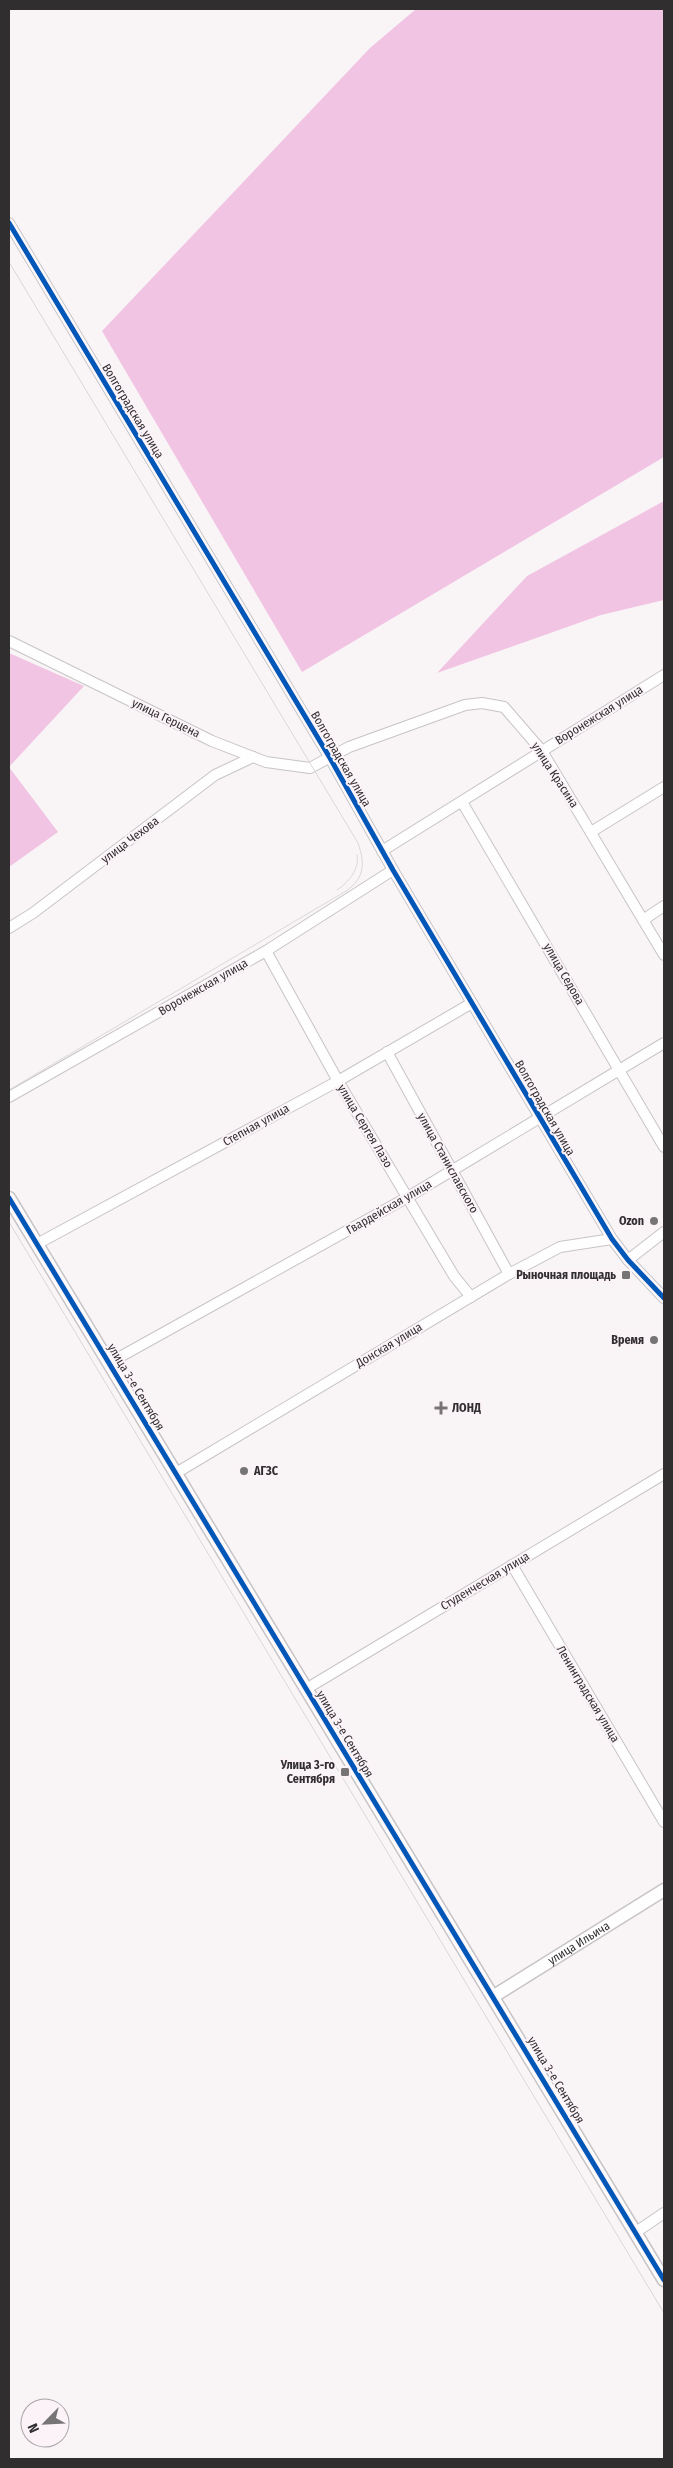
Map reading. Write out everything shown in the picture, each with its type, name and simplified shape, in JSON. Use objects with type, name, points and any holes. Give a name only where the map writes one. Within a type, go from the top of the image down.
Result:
[{"type":"street","name":"Волгоградская улица","points":[[9,223],[330,758],[393,870],[612,1240],[664,1298]]},
{"type":"street","name":"улица Герцена","points":[[9,641],[212,741],[266,762],[310,768],[330,758]]},
{"type":"street","name":"Воронежская улица","points":[[382,851],[664,675]]},
{"type":"street","name":"улица Красина","points":[[330,758],[349,748],[456,708],[482,703],[498,705],[509,711],[542,751],[664,955]]},
{"type":"street","name":"улица Чехова","points":[[9,928],[33,913],[215,775],[253,757]]},
{"type":"street","points":[[591,832],[664,787]]},
{"type":"street","name":"улица Седова","points":[[462,802],[664,1147]]},
{"type":"street","name":"Воронежская улица","points":[[9,1097],[266,951],[393,870]]},
{"type":"street","points":[[643,920],[664,906]]},
{"type":"street","name":"улица Сергея Лазо","points":[[266,951],[338,1081],[454,1276],[471,1297]]},
{"type":"street","name":"Степная улица","points":[[37,1244],[338,1081],[472,1003]]},
{"type":"street","name":"Гвардейская улица","points":[[109,1363],[408,1197],[664,1043]]},
{"type":"street","name":"улица Станиславского","points":[[387,1052],[510,1274]]},
{"type":"street","name":"улица 3-е Сентября","points":[[9,1198],[494,1996],[664,2280]]},
{"type":"street","points":[[628,1260],[664,1232]]},
{"type":"street","name":"Донская улица","points":[[176,1472],[510,1274],[560,1247],[612,1240]]},
{"type":"street","name":"Студенческая улица","points":[[306,1689],[664,1474]]},
{"type":"street","name":"Ленинградская улица","points":[[512,1565],[664,1822]]},
{"type":"street","name":"улица Ильича","points":[[494,1996],[664,1890]]},
{"type":"street","points":[[636,2232],[664,2213]]},
{"type":"shaded area","points":[[416,9],[664,9],[664,457],[302,672],[102,331],[370,48]]},
{"type":"shaded area","points":[[664,501],[664,600],[601,615],[437,673],[527,576]]},
{"type":"shaded area","points":[[9,653],[84,686],[9,767]]},
{"type":"shaded area","points":[[9,767],[58,832],[9,867]]},
{"type":"tram line","points":[[9,262],[358,843],[362,857],[360,875],[357,881],[346,891],[9,1090]]},
{"type":"tram line","points":[[337,890],[345,884],[355,870],[357,855]]},
{"type":"tram line","points":[[9,1222],[664,2313]]},
{"type":"cycle path","points":[[9,223],[330,758],[393,870],[612,1239],[628,1260],[664,1298]]},
{"type":"cycle path","points":[[9,1198],[664,2280]]},
{"type":"place","name":"Ozon","points":[[654,1221]]},
{"type":"place","name":"Рыночная площадь","points":[[626,1275]]},
{"type":"place","name":"Время","points":[[654,1340]]},
{"type":"place","name":"ЛОНД","points":[[441,1408]]},
{"type":"place","name":"АГЗС","points":[[244,1471]]},
{"type":"place","name":"Улица 3-го Сентября","points":[[345,1772]]}]
